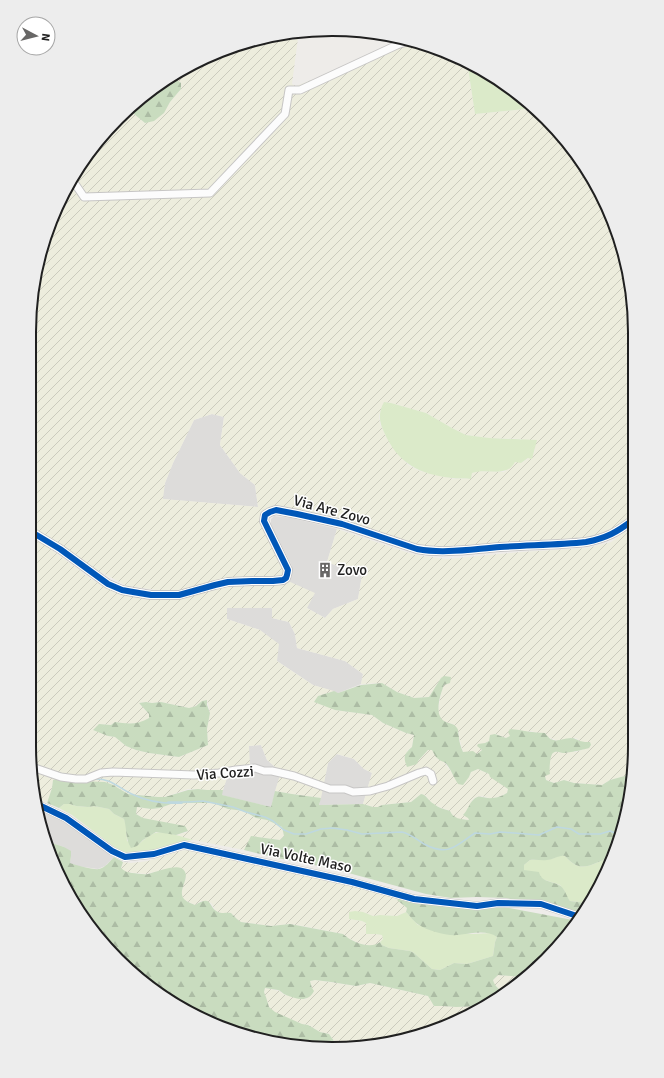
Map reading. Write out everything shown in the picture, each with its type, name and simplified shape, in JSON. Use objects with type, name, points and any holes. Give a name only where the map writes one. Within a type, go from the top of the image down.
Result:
[{"type":"street","points":[[75,186],[84,198],[210,194],[285,114],[289,90],[300,90],[398,44]]},
{"type":"street","name":"Via Are Zovo","points":[[36,535],[60,549],[98,578],[114,587],[122,590],[151,595],[179,595],[228,582],[273,581],[283,580],[286,578],[288,570],[264,521],[265,515],[273,511],[283,511],[342,524],[417,549],[429,551],[586,542],[599,540],[617,532],[628,524]]},
{"type":"street","name":"Via Cozzi","points":[[37,769],[61,776],[86,779],[101,773],[113,772],[194,775],[255,768],[294,776],[330,788],[345,789],[353,792],[370,791],[388,786],[426,771],[431,774],[433,781]]},
{"type":"street","name":"Via Volte Maso","points":[[43,807],[66,818],[112,851],[125,857],[154,854],[184,845],[352,882],[414,899],[477,906],[498,903],[541,904],[574,915]]},
{"type":"shaded area","points":[[212,414],[224,417],[220,445],[240,473],[255,485],[258,507],[162,499],[165,483],[173,463],[194,420]]},
{"type":"shaded area","points":[[274,516],[291,518],[337,529],[327,562],[362,575],[358,599],[333,609],[325,618],[307,608],[288,581],[292,576],[292,566],[271,524],[271,519]]},
{"type":"shaded area","points":[[227,608],[272,608],[272,618],[289,622],[295,634],[297,648],[345,661],[363,674],[361,684],[338,693],[313,685],[277,661],[260,630],[227,619]]},
{"type":"shaded area","points":[[261,745],[267,760],[281,772],[271,807],[221,795],[231,766],[249,746]]},
{"type":"shaded area","points":[[336,754],[354,759],[364,769],[372,773],[363,804],[319,805],[328,763]]},
{"type":"shaded area","points":[[44,810],[68,822],[114,857],[105,866],[98,869],[77,866],[70,863],[71,856],[64,847],[53,843]]},
{"type":"green space","points":[[298,39],[292,84],[296,86],[358,62],[399,44],[427,52],[468,70],[475,114],[527,109],[555,137],[567,152],[588,184],[605,219],[618,255],[625,293],[628,332],[628,521],[608,533],[587,538],[520,541],[447,549],[415,544],[344,520],[274,508],[262,523],[264,530],[284,569],[282,577],[171,592],[127,586],[97,570],[36,532],[36,332],[39,293],[46,255],[67,201],[76,184],[97,152],[109,137],[133,113],[145,123],[163,113],[181,89],[181,83],[177,80],[219,59],[255,46],[274,42]],"holes":[[[384,402],[426,413],[466,435],[489,438],[522,439],[535,449],[534,453],[521,463],[517,461],[515,462],[504,472],[478,471],[472,473],[471,479],[454,479],[420,471],[408,465],[390,444],[380,424],[379,416]],[[212,414],[224,417],[220,445],[240,473],[255,485],[258,507],[163,499],[165,483],[194,420]]]},
{"type":"green space","points":[[468,70],[496,86],[527,109],[475,114]]},
{"type":"green space","points":[[177,80],[181,83],[181,89],[170,102],[164,113],[154,121],[145,123],[133,113],[168,86]]},
{"type":"green space","points":[[384,402],[426,413],[466,435],[489,438],[537,440],[532,459],[528,458],[521,463],[515,462],[507,470],[472,473],[471,479],[429,474],[411,466],[403,460],[390,443],[380,421],[380,414]]},
{"type":"green space","points":[[337,529],[412,554],[447,559],[521,552],[588,548],[611,542],[628,530],[628,746],[626,776],[610,780],[602,785],[574,783],[564,780],[555,783],[546,780],[545,776],[549,770],[551,754],[553,752],[566,753],[584,749],[580,741],[576,738],[558,741],[548,737],[545,733],[530,731],[506,738],[495,734],[485,743],[482,750],[477,754],[463,752],[459,733],[453,724],[444,722],[439,716],[438,711],[441,693],[444,685],[447,684],[441,678],[429,697],[414,698],[397,692],[382,683],[361,684],[363,674],[345,661],[297,648],[295,634],[289,622],[272,618],[272,608],[227,608],[227,619],[260,630],[279,644],[277,661],[313,685],[334,691],[318,696],[335,710],[372,715],[383,723],[414,735],[412,747],[407,751],[418,761],[428,750],[432,750],[438,759],[444,762],[455,777],[469,777],[471,772],[478,769],[489,774],[508,789],[507,793],[492,799],[482,796],[473,799],[467,811],[469,820],[458,819],[453,816],[450,811],[434,805],[426,796],[421,794],[411,802],[373,807],[363,804],[372,773],[364,769],[354,759],[337,754],[328,763],[321,798],[275,791],[281,772],[267,760],[261,745],[249,746],[250,765],[231,766],[223,790],[188,789],[165,797],[158,797],[128,794],[113,785],[53,780],[47,803],[41,801],[36,746],[36,539],[91,579],[122,594],[141,598],[164,599],[183,597],[240,585],[284,584],[288,581],[315,593],[307,608],[325,618],[333,609],[358,599],[362,575],[327,562]],"holes":[[[207,700],[210,713],[207,729],[208,745],[179,757],[149,753],[126,746],[115,737],[107,736],[99,724],[111,725],[115,722],[126,724],[143,722],[149,718],[149,714],[139,703],[161,702],[189,708]]]},
{"type":"green space","points":[[444,676],[451,677],[450,683],[444,685],[441,694],[439,705],[440,716],[446,722],[456,726],[463,752],[473,751],[477,754],[482,750],[477,746],[478,744],[489,741],[490,735],[495,734],[506,738],[510,736],[508,732],[510,729],[545,733],[548,737],[554,740],[572,738],[590,742],[591,745],[589,748],[581,750],[565,753],[554,752],[551,757],[550,774],[545,776],[546,780],[554,783],[564,780],[574,783],[602,785],[610,780],[626,776],[618,823],[605,859],[583,867],[577,866],[563,856],[549,860],[530,860],[524,865],[524,870],[539,872],[542,878],[561,886],[570,901],[583,902],[577,912],[506,898],[451,898],[426,894],[330,868],[244,850],[251,836],[280,840],[284,836],[282,827],[267,820],[256,818],[244,811],[228,809],[213,803],[171,804],[160,808],[151,809],[137,807],[136,814],[143,818],[185,826],[188,831],[176,835],[156,832],[143,840],[137,846],[131,848],[128,841],[124,819],[114,814],[109,809],[94,806],[76,806],[70,804],[64,804],[59,808],[47,803],[53,780],[59,778],[79,781],[105,782],[128,794],[158,797],[165,797],[188,790],[223,790],[222,795],[271,807],[275,791],[321,798],[319,805],[363,804],[373,807],[411,802],[421,794],[437,806],[450,811],[455,817],[469,820],[463,815],[474,799],[478,797],[498,797],[507,793],[508,789],[490,777],[489,774],[478,769],[471,772],[463,785],[458,784],[447,764],[437,758],[432,750],[428,750],[417,764],[407,767],[405,756],[412,747],[414,735],[383,723],[372,715],[335,710],[314,702],[318,696],[334,691],[338,693],[361,685],[382,683],[397,692],[414,698],[429,697],[441,678]]},
{"type":"green space","points":[[207,700],[210,713],[207,729],[208,745],[179,757],[136,750],[126,746],[115,737],[93,730],[99,724],[111,725],[115,722],[141,722],[149,718],[149,714],[139,703],[161,702],[189,708]]},
{"type":"green space","points":[[213,803],[228,809],[244,811],[256,818],[267,820],[282,827],[284,836],[280,840],[258,837],[248,843],[244,850],[193,840],[176,835],[188,832],[172,824],[143,818],[136,814],[137,807],[151,809],[160,808],[171,804]]},
{"type":"green space","points":[[64,804],[88,807],[94,806],[109,809],[114,814],[124,819],[127,841],[137,846],[150,835],[159,832],[169,833],[193,840],[184,841],[138,854],[121,852],[72,815],[59,808]]},
{"type":"green space","points":[[53,843],[71,851],[70,863],[84,867],[97,869],[101,868],[114,857],[123,862],[122,869],[126,872],[132,873],[146,874],[178,867],[185,871],[186,875],[182,895],[184,899],[195,905],[208,901],[218,912],[231,913],[241,922],[271,926],[290,924],[343,934],[351,940],[366,945],[380,942],[382,945],[389,948],[414,953],[432,969],[440,970],[454,963],[467,964],[493,956],[497,937],[488,933],[448,935],[427,929],[417,924],[406,912],[407,908],[397,900],[401,896],[477,906],[504,907],[571,920],[555,941],[527,969],[517,977],[498,975],[493,980],[496,987],[499,990],[472,1006],[434,1006],[428,996],[370,983],[356,986],[315,980],[310,981],[314,991],[312,995],[305,999],[294,998],[278,990],[265,988],[264,992],[269,1007],[275,1012],[302,1024],[308,1025],[320,1032],[329,1034],[335,1042],[293,1039],[255,1032],[201,1011],[184,1002],[152,981],[137,969],[109,941],[97,926],[76,894]]},
{"type":"green space","points":[[193,849],[401,896],[398,900],[407,908],[406,912],[397,916],[373,916],[363,912],[349,919],[366,923],[366,934],[382,935],[383,939],[380,942],[376,945],[370,946],[358,943],[343,934],[308,927],[290,924],[271,926],[241,922],[231,913],[221,913],[216,911],[211,903],[201,901],[195,905],[185,900],[182,897],[182,890],[186,877],[165,870],[146,874],[124,872],[121,869],[123,862],[131,863],[148,861],[180,851]]},
{"type":"green space","points":[[560,855],[565,856],[577,866],[583,867],[605,859],[583,902],[570,901],[560,885],[542,879],[539,876],[523,870],[524,865],[530,860],[556,857]]},
{"type":"green space","points":[[355,911],[373,916],[397,916],[406,912],[418,925],[471,934],[492,933],[497,937],[493,956],[467,964],[454,963],[440,970],[432,969],[410,951],[389,948],[382,945],[380,942],[383,939],[382,935],[366,934],[366,923],[349,919],[349,912]]},
{"type":"green space","points":[[498,975],[517,977],[500,990],[494,984],[493,980]]},
{"type":"green space","points":[[315,980],[356,986],[370,983],[428,996],[435,1006],[472,1006],[445,1019],[409,1032],[371,1039],[335,1042],[329,1034],[320,1032],[308,1025],[275,1013],[269,1007],[264,992],[265,988],[279,991],[285,995],[306,999],[312,988],[310,981]]},
{"type":"waterway","points":[[94,779],[106,780],[129,793],[151,801],[163,803],[203,801],[233,807],[265,817],[273,821],[284,830],[294,834],[306,834],[321,829],[332,828],[362,834],[402,832],[424,844],[440,850],[446,850],[457,846],[475,833],[490,834],[500,832],[539,835],[557,827],[571,829],[579,834],[600,834],[610,831],[615,833]]},
{"type":"cycle path","points":[[36,535],[60,549],[108,584],[122,590],[151,595],[179,595],[228,582],[273,581],[283,580],[286,578],[288,570],[264,521],[265,515],[276,510],[342,524],[417,549],[437,551],[458,551],[586,542],[600,539],[628,524]]},
{"type":"cycle path","points":[[43,807],[66,818],[112,851],[125,857],[154,854],[184,845],[352,882],[414,899],[477,906],[498,903],[541,904],[574,915]]},
{"type":"place","name":"Zovo","points":[[325,570]]}]
